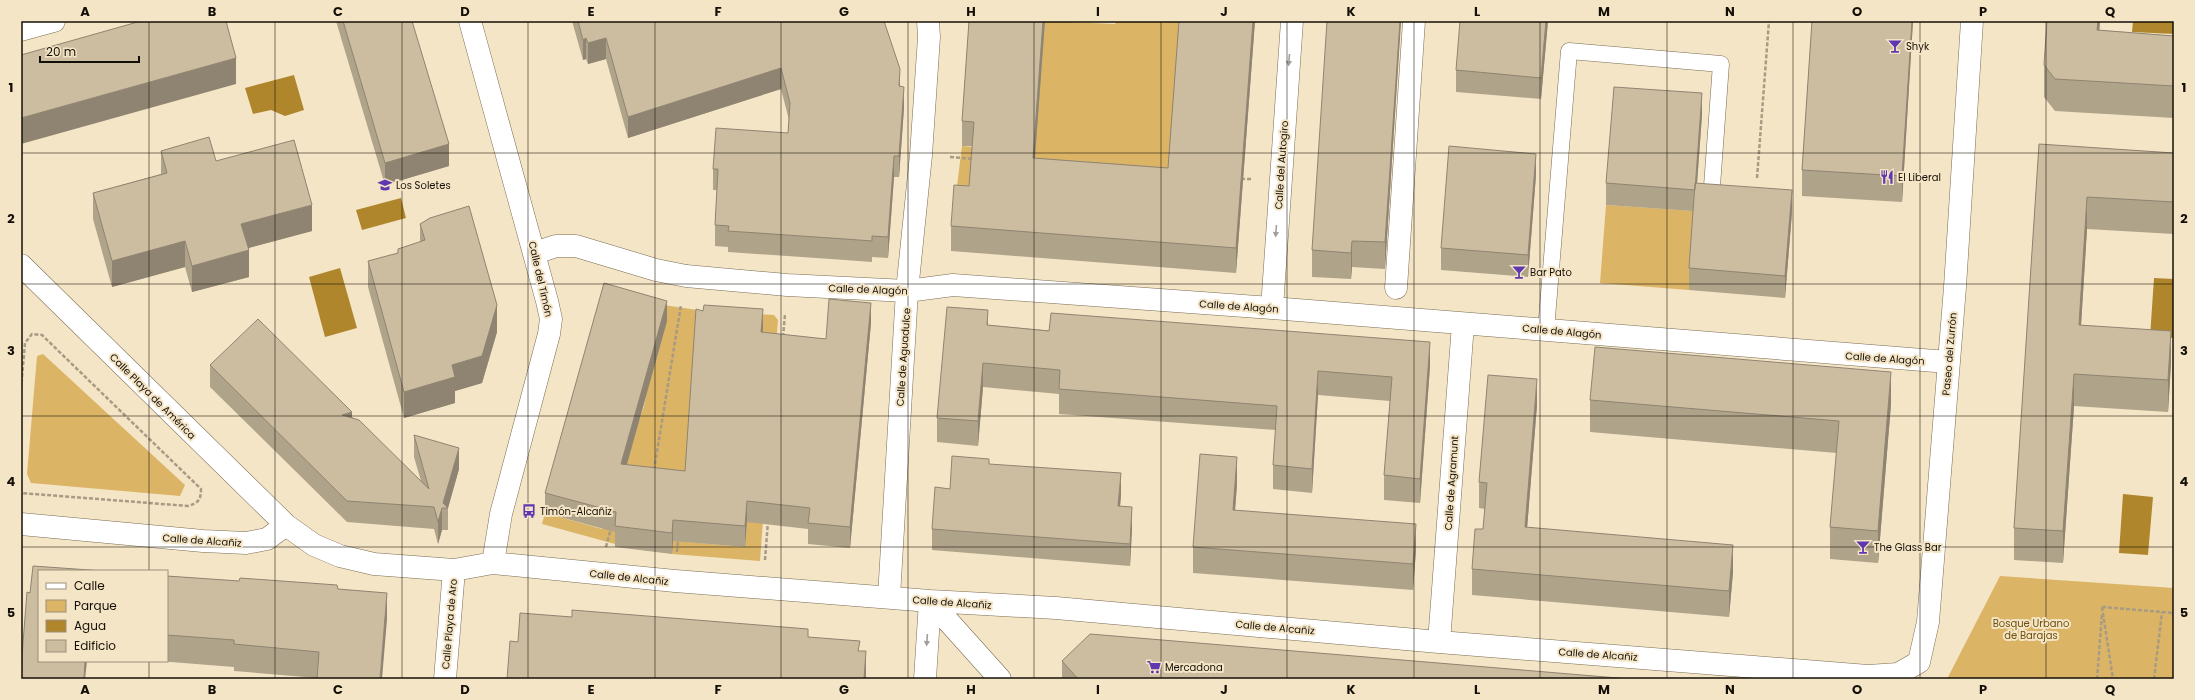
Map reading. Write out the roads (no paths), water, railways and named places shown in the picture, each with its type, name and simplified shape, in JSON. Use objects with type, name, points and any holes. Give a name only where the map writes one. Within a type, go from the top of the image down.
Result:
[{"type":"street","points":[[21,30],[54,21]]},
{"type":"street","name":"Calle del Timón","points":[[470,21],[535,253],[551,319],[550,334],[501,514],[493,563]]},
{"type":"street","name":"Calle de Aguadulce","points":[[889,597],[907,291],[921,154],[929,37],[928,21]]},
{"type":"street","name":"Calle del Autogiro","points":[[1272,308],[1292,21]]},
{"type":"street","points":[[1396,288],[1414,21]]},
{"type":"street","name":"Paseo del Zurrón","points":[[1898,674],[1919,662],[1928,622],[1955,287],[1972,21]]},
{"type":"street","name":"Calle de Alagón","points":[[535,253],[556,246],[576,246],[656,270],[686,276],[787,285],[907,291],[953,286],[1272,308],[1948,362]]},
{"type":"street","name":"Calle Playa de América","points":[[21,265],[286,525]]},
{"type":"street","name":"Calle de Agramunt","points":[[1439,642],[1463,324]]},
{"type":"street","name":"Calle de Alcañiz","points":[[21,524],[246,544],[267,539],[286,525],[314,545],[340,556],[374,564],[454,570],[493,563],[676,582],[930,601],[1056,608],[1439,642],[1867,677],[1898,674]]},
{"type":"street","name":"Calle Playa de Aro","points":[[445,679],[454,570]]},
{"type":"street","points":[[925,679],[930,601]]},
{"type":"street","points":[[930,601],[1000,679]]},
{"type":"lane","points":[[1546,330],[1569,50],[1721,64],[1712,186]]},
{"type":"water","points":[[2133,21],[2174,21],[2174,34],[2132,32]]},
{"type":"water","points":[[294,75],[304,110],[285,116],[271,110],[253,114],[245,88]]},
{"type":"water","points":[[401,198],[406,218],[362,230],[356,210]]},
{"type":"water","points":[[340,268],[357,328],[325,337],[309,277]]},
{"type":"water","points":[[2154,278],[2174,279],[2174,338],[2150,337]]},
{"type":"water","points":[[2123,494],[2153,497],[2148,555],[2119,553]]},
{"type":"place","name":"Shyk","points":[[1895,46]]},
{"type":"place","name":"El Liberal","points":[[1887,177]]},
{"type":"place","name":"Los Soletes","points":[[385,185]]},
{"type":"place","name":"Bar Pato","points":[[1519,272]]},
{"type":"place","name":"Timón-Alcañiz","points":[[529,511]]},
{"type":"place","name":"The Glass Bar","points":[[1863,547]]},
{"type":"place","name":"Mercadona","points":[[1154,667]]},
{"type":"park label","name":"Bosque Urbano de Barajas","points":[[2031,628]]}]
